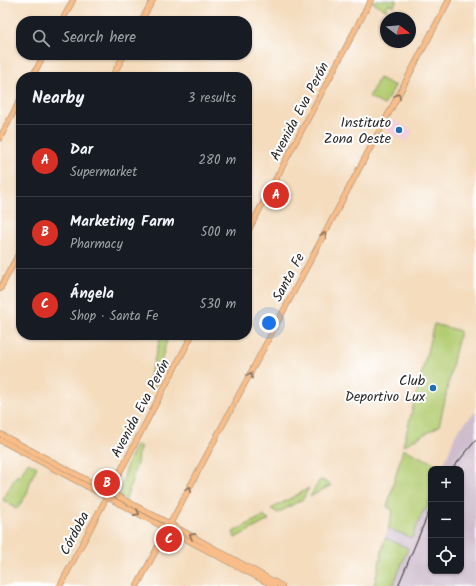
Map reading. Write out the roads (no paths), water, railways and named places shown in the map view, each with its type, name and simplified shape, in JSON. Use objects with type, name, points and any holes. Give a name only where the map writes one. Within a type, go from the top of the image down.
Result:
[{"type":"main road","points":[[65,16],[73,0]]},
{"type":"main road","points":[[145,16],[153,0]]},
{"type":"main road","name":"Avenida Eva Perón","points":[[252,224],[371,0]]},
{"type":"main road","name":"Santa Fe","points":[[137,586],[449,0]]},
{"type":"main road","points":[[35,72],[41,60]]},
{"type":"main road","points":[[115,72],[121,60]]},
{"type":"main road","points":[[0,138],[16,108]]},
{"type":"main road","points":[[0,289],[16,259]]},
{"type":"main road","name":"Avenida Eva Perón","points":[[108,494],[189,340]]},
{"type":"main road","points":[[0,434],[108,494]]},
{"type":"main road","points":[[0,440],[242,564],[274,586]]},
{"type":"main road","name":"Córdoba","points":[[60,586],[108,494]]},
{"type":"main road","points":[[169,526],[233,565],[282,586]]},
{"type":"railway","points":[[454,466],[476,440]]},
{"type":"railway","points":[[398,586],[428,514]]},
{"type":"place","name":"Instituto Zona Oeste","points":[[399,130]]},
{"type":"place","name":"Dar","points":[[276,195]]},
{"type":"place","name":"Club Deportivo Lux","points":[[433,388]]},
{"type":"place","name":"Marketing Farm","points":[[107,483]]},
{"type":"place","name":"Ángela","points":[[169,539]]}]
